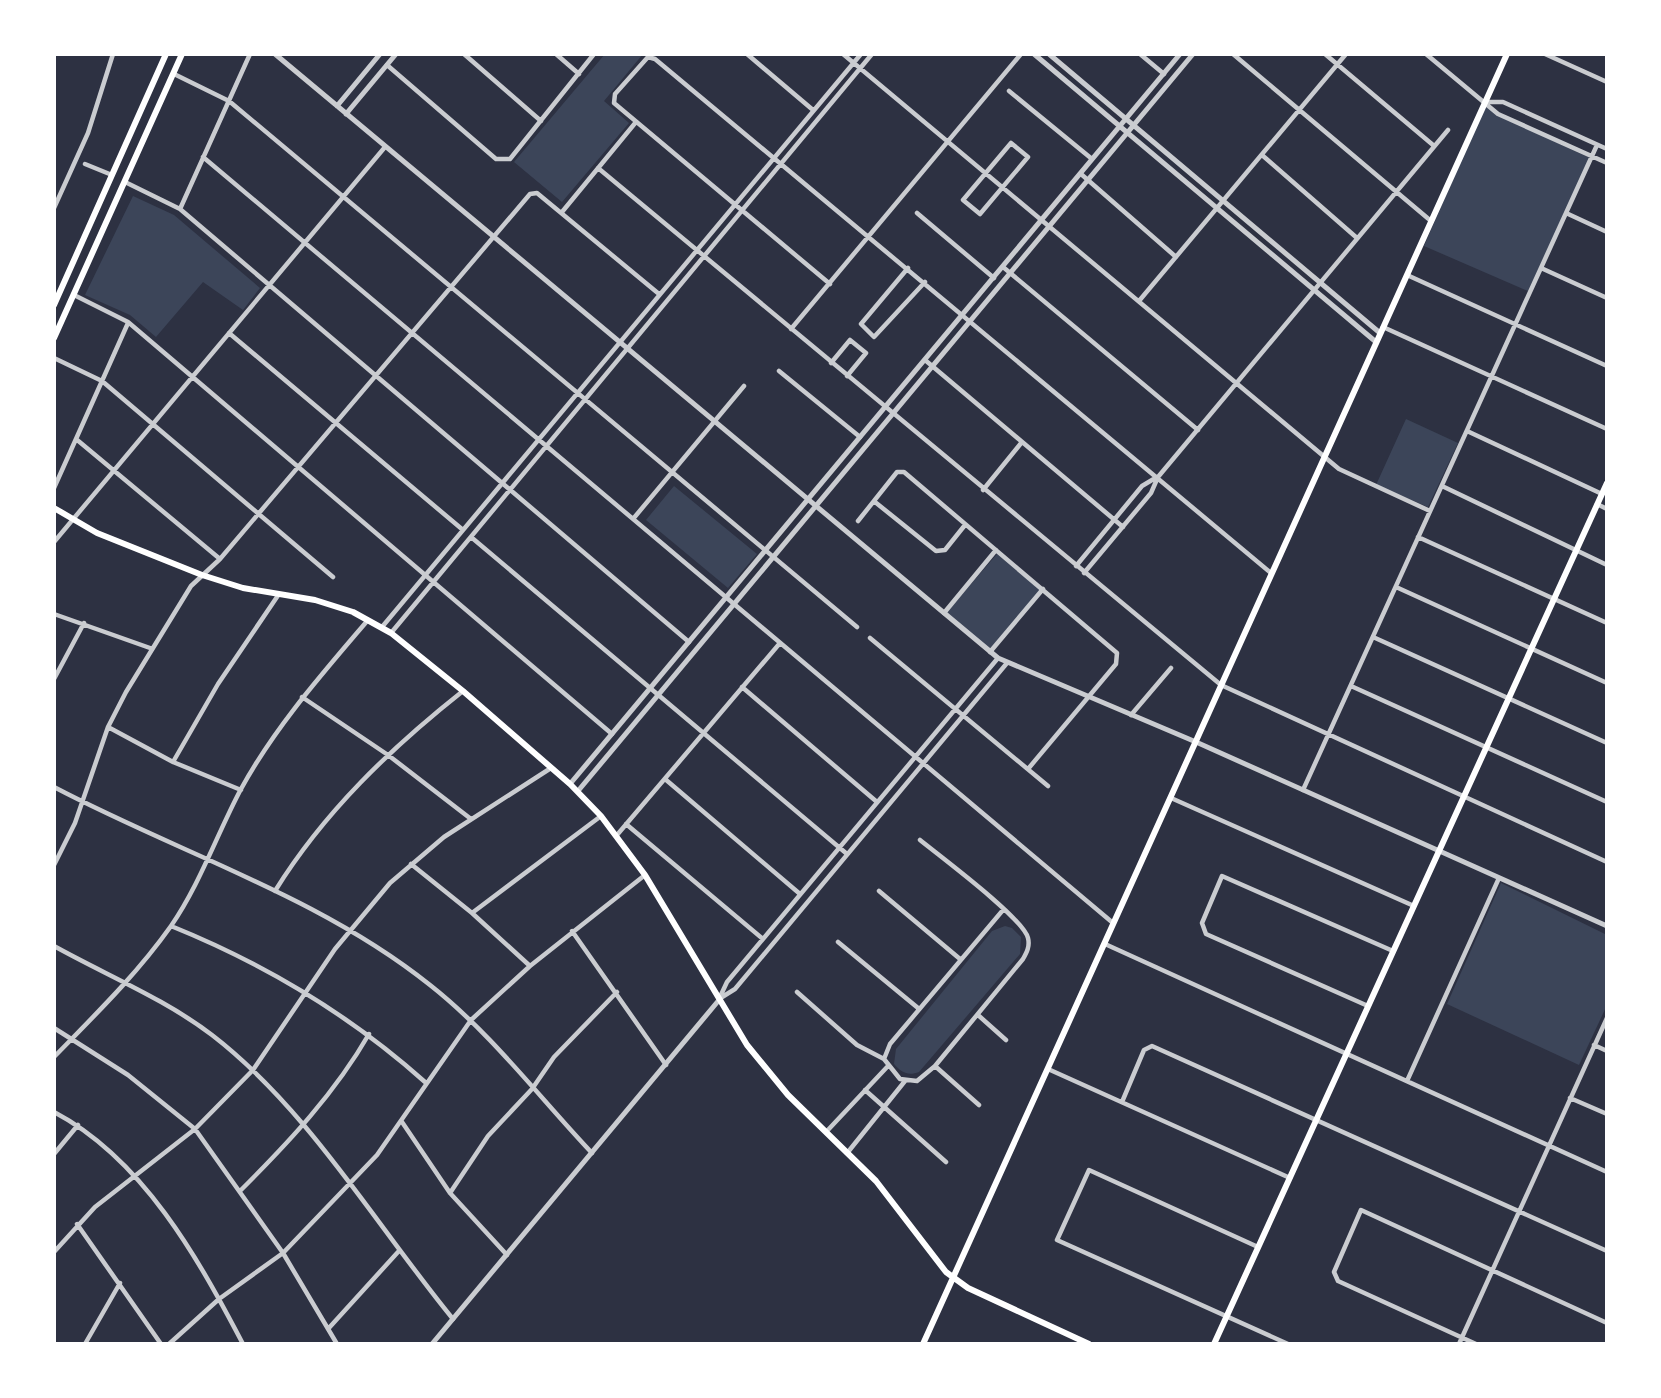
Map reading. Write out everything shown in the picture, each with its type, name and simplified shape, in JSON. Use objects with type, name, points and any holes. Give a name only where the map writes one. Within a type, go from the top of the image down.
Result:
[{"type":"main road","points":[[55,303],[166,54]]},
{"type":"main road","points":[[54,338],[182,54]]},
{"type":"main road","points":[[923,1344],[1507,54]]},
{"type":"main road","points":[[1214,1344],[1607,483]]},
{"type":"main road","points":[[54,509],[72,520],[202,575],[336,606],[369,620],[391,633],[463,691],[578,791],[617,835],[645,875],[719,1000],[765,1070],[848,1152],[901,1210],[953,1279],[1089,1344]]},
{"type":"street","points":[[54,208],[88,133],[113,54]]},
{"type":"street","points":[[180,209],[250,54]]},
{"type":"street","points":[[275,54],[998,658],[1196,742],[1607,926]]},
{"type":"street","points":[[337,106],[380,54]]},
{"type":"street","points":[[346,114],[396,54]]},
{"type":"street","points":[[464,54],[541,121]]},
{"type":"street","points":[[556,54],[579,74]]},
{"type":"street","points":[[387,65],[496,159],[510,159],[594,54]]},
{"type":"street","points":[[747,54],[813,110]]},
{"type":"street","points":[[843,54],[1339,469],[1430,511]]},
{"type":"street","points":[[382,627],[860,54]]},
{"type":"street","points":[[391,633],[872,54]]},
{"type":"street","points":[[791,329],[1021,54]]},
{"type":"street","points":[[1034,54],[1376,342]]},
{"type":"street","points":[[1049,54],[1321,283],[1381,330],[1607,429]]},
{"type":"street","points":[[1140,54],[1164,74]]},
{"type":"street","points":[[570,784],[1180,54]]},
{"type":"street","points":[[578,791],[1193,54]]},
{"type":"street","points":[[1233,54],[1431,221]]},
{"type":"street","points":[[1325,54],[1433,145]]},
{"type":"street","points":[[1139,302],[1346,54]]},
{"type":"street","points":[[1426,54],[1499,114],[1607,163]]},
{"type":"street","points":[[1545,54],[1607,82]]},
{"type":"street","points":[[830,284],[614,103],[613,99],[651,56],[1271,573]]},
{"type":"street","points":[[174,74],[229,101],[857,627]]},
{"type":"street","points":[[1009,91],[1093,159]]},
{"type":"street","points":[[1485,102],[1503,102],[1607,149]]},
{"type":"street","points":[[562,212],[636,122]]},
{"type":"street","points":[[1084,573],[1151,493],[1158,477],[1448,130]]},
{"type":"street","points":[[1011,143],[1028,157],[1002,187],[980,214],[963,200],[1011,143]]},
{"type":"street","points":[[1303,790],[1597,145]]},
{"type":"street","points":[[54,542],[385,147]]},
{"type":"street","points":[[1262,155],[1357,238]]},
{"type":"street","points":[[204,157],[1114,924]]},
{"type":"street","points":[[85,164],[113,176]]},
{"type":"street","points":[[598,168],[1221,685],[1607,862]]},
{"type":"street","points":[[1081,174],[1176,257]]},
{"type":"street","points":[[125,182],[180,209],[689,642]]},
{"type":"street","points":[[54,865],[75,823],[108,727],[150,649],[191,586],[220,559],[449,286],[533,192],[562,212],[659,294]]},
{"type":"street","points":[[917,213],[994,278]]},
{"type":"street","points":[[1566,213],[1607,232]]},
{"type":"street","points":[[1003,267],[1198,430]]},
{"type":"street","points":[[908,268],[861,324],[877,337],[925,282]]},
{"type":"street","points":[[1541,268],[1607,298]]},
{"type":"street","points":[[1406,275],[1607,366]]},
{"type":"street","points":[[74,295],[128,322],[612,734]]},
{"type":"street","points":[[54,488],[128,322]]},
{"type":"street","points":[[229,333],[463,530]]},
{"type":"street","points":[[831,363],[850,340],[866,353],[847,376]]},
{"type":"street","points":[[54,358],[103,380],[333,577]]},
{"type":"street","points":[[925,360],[1123,527]]},
{"type":"street","points":[[779,371],[860,437]]},
{"type":"street","points":[[633,519],[744,386]]},
{"type":"street","points":[[1467,431],[1602,494]]},
{"type":"street","points":[[76,439],[220,559]]},
{"type":"street","points":[[983,490],[1023,442]]},
{"type":"street","points":[[858,521],[900,471],[1117,653],[1116,664],[1028,769]]},
{"type":"street","points":[[1076,566],[1142,486],[1158,477]]},
{"type":"street","points":[[1441,486],[1607,565]]},
{"type":"street","points":[[875,502],[936,551],[945,550],[965,525]]},
{"type":"street","points":[[1597,504],[1607,509]]},
{"type":"street","points":[[471,537],[847,855]]},
{"type":"street","points":[[1418,537],[1607,623]]},
{"type":"street","points":[[944,613],[996,550]]},
{"type":"street","points":[[1396,587],[1607,683]]},
{"type":"street","points":[[990,652],[1043,589]]},
{"type":"street","points":[[173,762],[218,684],[279,594]]},
{"type":"street","points":[[54,614],[150,649]]},
{"type":"street","points":[[54,1057],[123,985],[170,926],[241,790],[302,697],[369,620]]},
{"type":"street","points":[[54,679],[84,623]]},
{"type":"street","points":[[1373,637],[1607,743]]},
{"type":"street","points":[[870,638],[1048,786]]},
{"type":"street","points":[[617,835],[780,643]]},
{"type":"street","points":[[432,1344],[667,1066],[719,1000],[727,982],[998,658]]},
{"type":"street","points":[[719,1000],[734,989],[1007,663]]},
{"type":"street","points":[[1131,715],[1171,668]]},
{"type":"street","points":[[1351,686],[1607,802]]},
{"type":"street","points":[[742,687],[877,803]]},
{"type":"street","points":[[275,891],[308,842],[388,755],[463,691]]},
{"type":"street","points":[[302,697],[388,755],[471,818]]},
{"type":"street","points":[[108,727],[173,762],[241,790]]},
{"type":"street","points":[[54,1252],[77,1224],[195,1129],[253,1070],[348,931],[411,864],[471,818],[552,768]]},
{"type":"street","points":[[664,779],[800,894]]},
{"type":"street","points":[[54,787],[275,891],[348,931],[429,984],[471,1020],[592,1153]]},
{"type":"street","points":[[1171,798],[1414,906]]},
{"type":"street","points":[[472,913],[601,816]]},
{"type":"street","points":[[626,824],[763,939]]},
{"type":"street","points":[[797,992],[857,1045],[884,1059],[905,1081],[917,1081],[935,1066],[978,1015],[1027,952],[1025,930],[920,840]]},
{"type":"street","points":[[411,864],[472,913],[530,966]]},
{"type":"street","points":[[169,1344],[219,1299],[283,1252],[350,1184],[402,1122],[425,1082],[471,1020],[572,931],[645,875]]},
{"type":"street","points":[[1368,1006],[1206,934],[1202,923],[1222,876],[1393,951]]},
{"type":"street","points":[[1407,1081],[1499,878]]},
{"type":"street","points":[[879,891],[960,959]]},
{"type":"street","points":[[884,1059],[890,1044],[918,1008],[1003,910]]},
{"type":"street","points":[[170,926],[240,956],[308,993],[369,1034],[425,1082]]},
{"type":"street","points":[[572,931],[667,1066]]},
{"type":"street","points":[[838,942],[918,1008]]},
{"type":"street","points":[[1105,944],[1607,1172]]},
{"type":"street","points":[[54,946],[211,1034],[253,1070],[350,1184],[398,1252],[453,1319]]},
{"type":"street","points":[[450,1193],[488,1136],[532,1089],[554,1057],[617,992]]},
{"type":"street","points":[[978,1015],[1006,1040]]},
{"type":"street","points":[[1459,1344],[1607,1018]]},
{"type":"street","points":[[54,1028],[166,1102],[195,1129],[283,1252],[337,1344]]},
{"type":"street","points":[[241,1190],[339,1082],[369,1034]]},
{"type":"street","points":[[1594,1045],[1607,1051]]},
{"type":"street","points":[[1122,1102],[1144,1050],[1152,1046],[1607,1251]]},
{"type":"street","points":[[827,1131],[888,1066]]},
{"type":"street","points":[[935,1066],[979,1105]]},
{"type":"street","points":[[1048,1069],[1290,1178]]},
{"type":"street","points":[[848,1152],[905,1081]]},
{"type":"street","points":[[865,1090],[946,1163]]},
{"type":"street","points":[[1570,1098],[1607,1114]]},
{"type":"street","points":[[54,1112],[78,1125],[135,1177],[159,1206],[219,1299],[243,1344]]},
{"type":"street","points":[[402,1122],[450,1193],[507,1255]]},
{"type":"street","points":[[54,1154],[78,1125]]},
{"type":"street","points":[[1258,1247],[1089,1170],[1057,1240],[1288,1344]]},
{"type":"street","points":[[1476,1344],[1338,1281],[1334,1272],[1361,1210],[1607,1323]]},
{"type":"street","points":[[77,1224],[161,1344]]},
{"type":"street","points":[[327,1329],[398,1252]]},
{"type":"street","points":[[85,1344],[120,1283]]},
{"type":"shaded area","points":[[605,54],[643,54],[604,101],[629,123],[562,202],[514,162]]},
{"type":"shaded area","points":[[1485,106],[1497,115],[1590,158],[1528,291],[1424,246]]},
{"type":"shaded area","points":[[133,196],[174,215],[260,288],[243,310],[203,282],[156,337],[130,315],[85,295]]},
{"type":"shaded area","points":[[1406,419],[1458,443],[1428,507],[1376,485]]},
{"type":"shaded area","points":[[674,486],[757,554],[728,588],[646,520]]},
{"type":"shaded area","points":[[997,554],[1040,590],[990,649],[946,613]]},
{"type":"shaded area","points":[[1501,883],[1607,935],[1607,1005],[1579,1065],[1447,1004]]},
{"type":"shaded area","points":[[1005,926],[1012,928],[1021,937],[1020,954],[919,1072],[908,1074],[900,1070],[894,1064],[896,1049],[992,931]]}]
